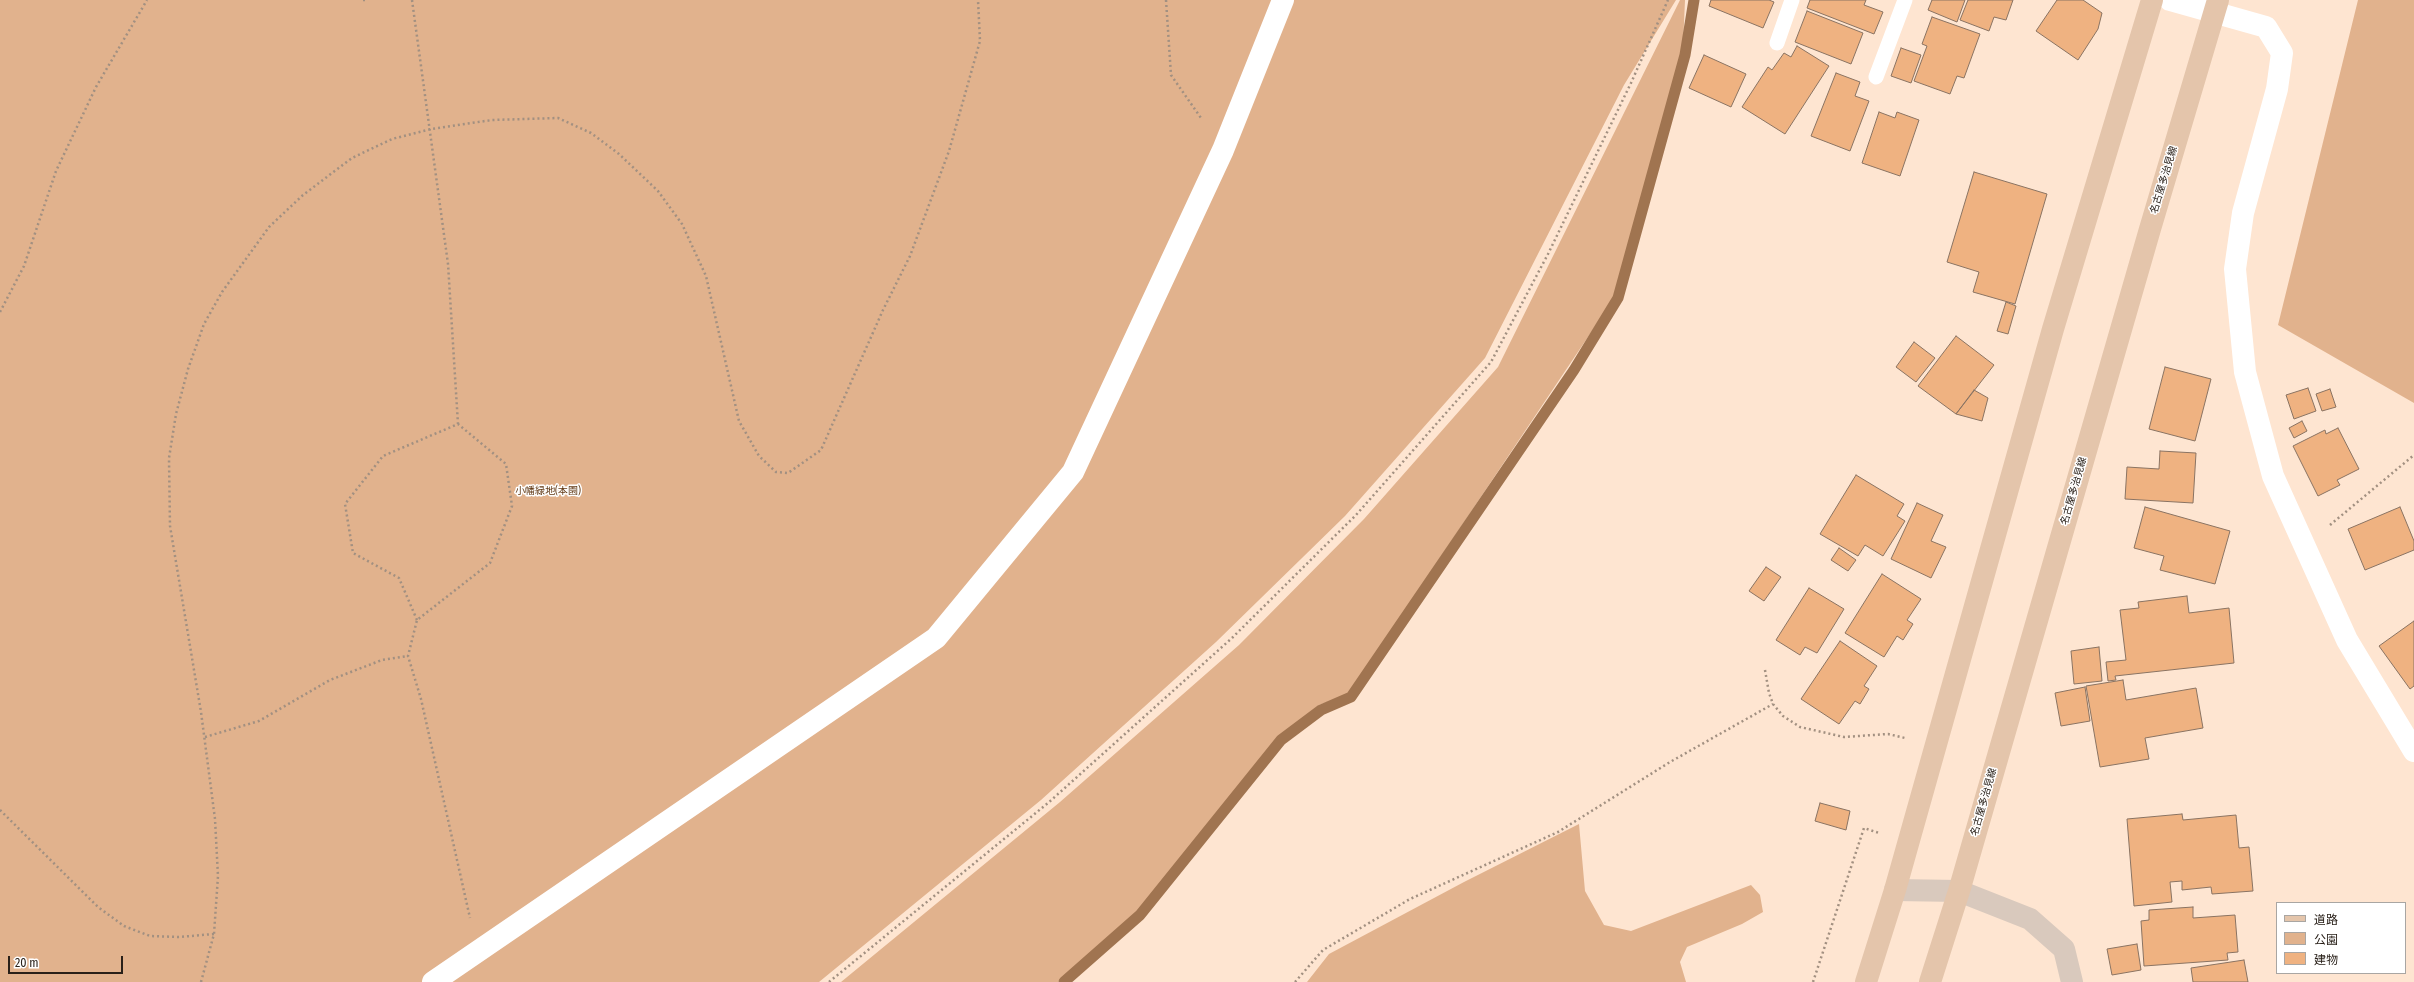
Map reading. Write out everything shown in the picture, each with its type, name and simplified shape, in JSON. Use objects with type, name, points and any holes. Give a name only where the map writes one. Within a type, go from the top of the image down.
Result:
[{"type":"main road","points":[[1866,982],[1895,890],[1934,746],[2053,329],[2152,0]]},
{"type":"main road","name":"名古屋多治見線","points":[[1930,982],[1959,891],[2216,6]]},
{"type":"street","points":[[433,982],[936,638],[1073,472],[1223,150],[1283,0]]},
{"type":"street","points":[[2170,0],[2216,6],[2266,27],[2282,53],[2277,89],[2243,213],[2235,269],[2245,372],[2273,476],[2347,640],[2414,751]]},
{"type":"street","points":[[1895,890],[1959,891],[2030,919],[2064,949],[2072,982]]},
{"type":"lane","points":[[1777,43],[1792,0]]},
{"type":"lane","points":[[1876,76],[1905,0]]},
{"type":"path","points":[[0,312],[24,266],[56,171],[69,143],[96,87],[147,0]]},
{"type":"path","points":[[363,0],[368,0]]},
{"type":"path","points":[[412,0],[431,129],[448,264],[458,424],[506,464],[512,506],[490,563],[417,620]]},
{"type":"path","points":[[201,982],[214,934],[218,876],[215,819],[205,737],[170,526],[169,458],[176,414],[188,369],[204,324],[222,292],[269,227],[303,195],[352,158],[392,139],[431,129],[492,120],[558,118],[596,137],[619,154],[658,191],[682,224],[706,276],[739,421],[759,456],[776,472],[788,473],[821,450],[883,310],[910,256],[950,151],[980,41],[978,0]]},
{"type":"path","points":[[1166,0],[1171,75],[1223,150]]},
{"type":"path","points":[[829,982],[833,981],[1048,803],[1232,638],[1356,516],[1491,362],[1552,247],[1631,83],[1668,0]]},
{"type":"path","points":[[458,424],[383,456],[345,504],[352,553],[399,578],[417,620],[408,656],[421,699],[478,951]]},
{"type":"path","points":[[2304,544],[2333,523],[2414,455]]},
{"type":"path","points":[[205,737],[259,721],[330,680],[382,660],[408,656]]},
{"type":"path","points":[[1765,670],[1769,693],[1773,704],[1783,716],[1800,727],[1844,737],[1888,734],[1934,746]]},
{"type":"path","points":[[1295,982],[1323,950],[1396,907],[1558,832],[1670,762],[1773,704]]},
{"type":"path","points":[[0,810],[98,907],[124,926],[150,936],[179,937],[214,934]]},
{"type":"path","points":[[1813,982],[1864,828]]},
{"type":"green space","name":"小幡緑地(本園)","points":[[0,0],[1676,0],[1624,85],[1485,358],[1345,516],[1216,642],[1041,800],[819,982],[0,982]]},
{"type":"green space","points":[[1680,0],[1685,0],[1682,68],[1612,301],[1349,694],[1319,705],[1277,741],[1135,916],[1058,982],[841,982],[1060,802],[1239,645],[1364,519],[1498,367]]},
{"type":"green space","points":[[2358,0],[2414,0],[2414,403],[2278,325]]},
{"type":"green space","points":[[1579,824],[1585,891],[1604,925],[1631,931],[1751,885],[1760,895],[1763,912],[1742,924],[1687,947],[1680,962],[1686,982],[1307,982],[1329,954],[1464,882]]},
{"type":"building","points":[[1711,0],[1769,0],[1774,2],[1763,28],[1709,6]]},
{"type":"building","points":[[1810,0],[1866,0],[1864,5],[1883,12],[1874,34],[1807,8]]},
{"type":"building","points":[[1932,0],[1965,0],[1957,22],[1928,10]]},
{"type":"building","points":[[1968,0],[2013,0],[2006,20],[1994,17],[1989,31],[1960,20]]},
{"type":"building","points":[[2057,0],[2083,0],[2102,13],[2098,29],[2078,60],[2036,31]]},
{"type":"building","points":[[1807,11],[1863,33],[1851,64],[1795,42]]},
{"type":"building","points":[[1932,17],[1980,34],[1964,78],[1957,76],[1950,94],[1914,81],[1927,46],[1922,44]]},
{"type":"building","points":[[1797,46],[1829,66],[1785,134],[1742,107],[1768,67],[1772,70],[1784,53],[1791,57]]},
{"type":"building","points":[[1901,48],[1921,55],[1911,83],[1891,76]]},
{"type":"building","points":[[1704,55],[1746,74],[1731,107],[1689,88]]},
{"type":"building","points":[[1836,73],[1860,82],[1855,96],[1869,101],[1850,151],[1811,136]]},
{"type":"building","points":[[1879,112],[1895,118],[1897,112],[1919,120],[1900,176],[1862,163]]},
{"type":"building","points":[[1974,172],[2047,194],[2015,304],[1973,292],[1979,272],[1947,262]]},
{"type":"building","points":[[2006,302],[2016,306],[2008,334],[1997,331]]},
{"type":"building","points":[[1956,336],[1994,365],[1956,414],[1918,386]]},
{"type":"building","points":[[1914,342],[1935,358],[1916,382],[1896,367]]},
{"type":"building","points":[[2165,367],[2211,379],[2195,441],[2149,429]]},
{"type":"building","points":[[2308,388],[2316,411],[2294,419],[2286,395]]},
{"type":"building","points":[[2330,389],[2336,407],[2322,411],[2316,394]]},
{"type":"building","points":[[1974,390],[1988,398],[1982,421],[1956,414]]},
{"type":"building","points":[[2302,421],[2307,431],[2294,438],[2289,428]]},
{"type":"building","points":[[2338,428],[2359,469],[2337,480],[2340,485],[2318,496],[2293,446],[2325,430],[2326,434]]},
{"type":"building","points":[[2160,451],[2196,453],[2193,503],[2125,499],[2127,467],[2159,469]]},
{"type":"building","points":[[1856,475],[1904,504],[1897,516],[1905,521],[1883,556],[1865,545],[1858,556],[1820,534]]},
{"type":"building","points":[[1917,503],[1943,515],[1931,541],[1946,547],[1931,578],[1891,559]]},
{"type":"building","points":[[2145,507],[2230,531],[2215,584],[2160,570],[2164,556],[2134,548]]},
{"type":"building","points":[[2400,507],[2414,541],[2414,550],[2365,570],[2348,529]]},
{"type":"building","points":[[1839,548],[1856,560],[1848,571],[1831,560]]},
{"type":"building","points":[[1766,567],[1781,577],[1764,601],[1749,591]]},
{"type":"building","points":[[1882,574],[1921,599],[1907,620],[1913,624],[1903,640],[1897,636],[1884,657],[1845,633]]},
{"type":"building","points":[[1809,588],[1844,609],[1817,653],[1805,647],[1800,655],[1776,640]]},
{"type":"building","points":[[2187,596],[2189,613],[2229,608],[2234,663],[2115,676],[2116,680],[2108,681],[2106,662],[2126,660],[2120,610],[2139,608],[2138,602]]},
{"type":"building","points":[[2414,621],[2414,686],[2410,689],[2379,646]]},
{"type":"building","points":[[1840,641],[1877,666],[1864,686],[1869,689],[1860,704],[1855,701],[1839,724],[1801,699]]},
{"type":"building","points":[[2099,647],[2102,681],[2074,684],[2071,651]]},
{"type":"building","points":[[2123,680],[2126,700],[2196,688],[2203,728],[2145,738],[2149,759],[2100,767],[2086,686]]},
{"type":"building","points":[[2085,687],[2090,721],[2061,726],[2055,693]]},
{"type":"building","points":[[1820,803],[1850,811],[1846,830],[1815,821]]},
{"type":"building","points":[[2182,814],[2183,820],[2236,815],[2239,848],[2249,847],[2253,891],[2212,894],[2211,887],[2182,890],[2182,881],[2170,882],[2172,902],[2134,906],[2127,819]]},
{"type":"building","points":[[2193,907],[2193,918],[2235,915],[2238,952],[2227,953],[2228,960],[2144,966],[2141,921],[2149,920],[2149,910]]},
{"type":"building","points":[[2137,944],[2141,970],[2112,975],[2107,949]]},
{"type":"building","points":[[2244,960],[2248,982],[2193,982],[2191,968]]},
{"type":"waterway","points":[[1064,982],[1140,915],[1281,740],[1321,710],[1351,697],[1574,370],[1618,298],[1685,55],[1694,0]]}]
